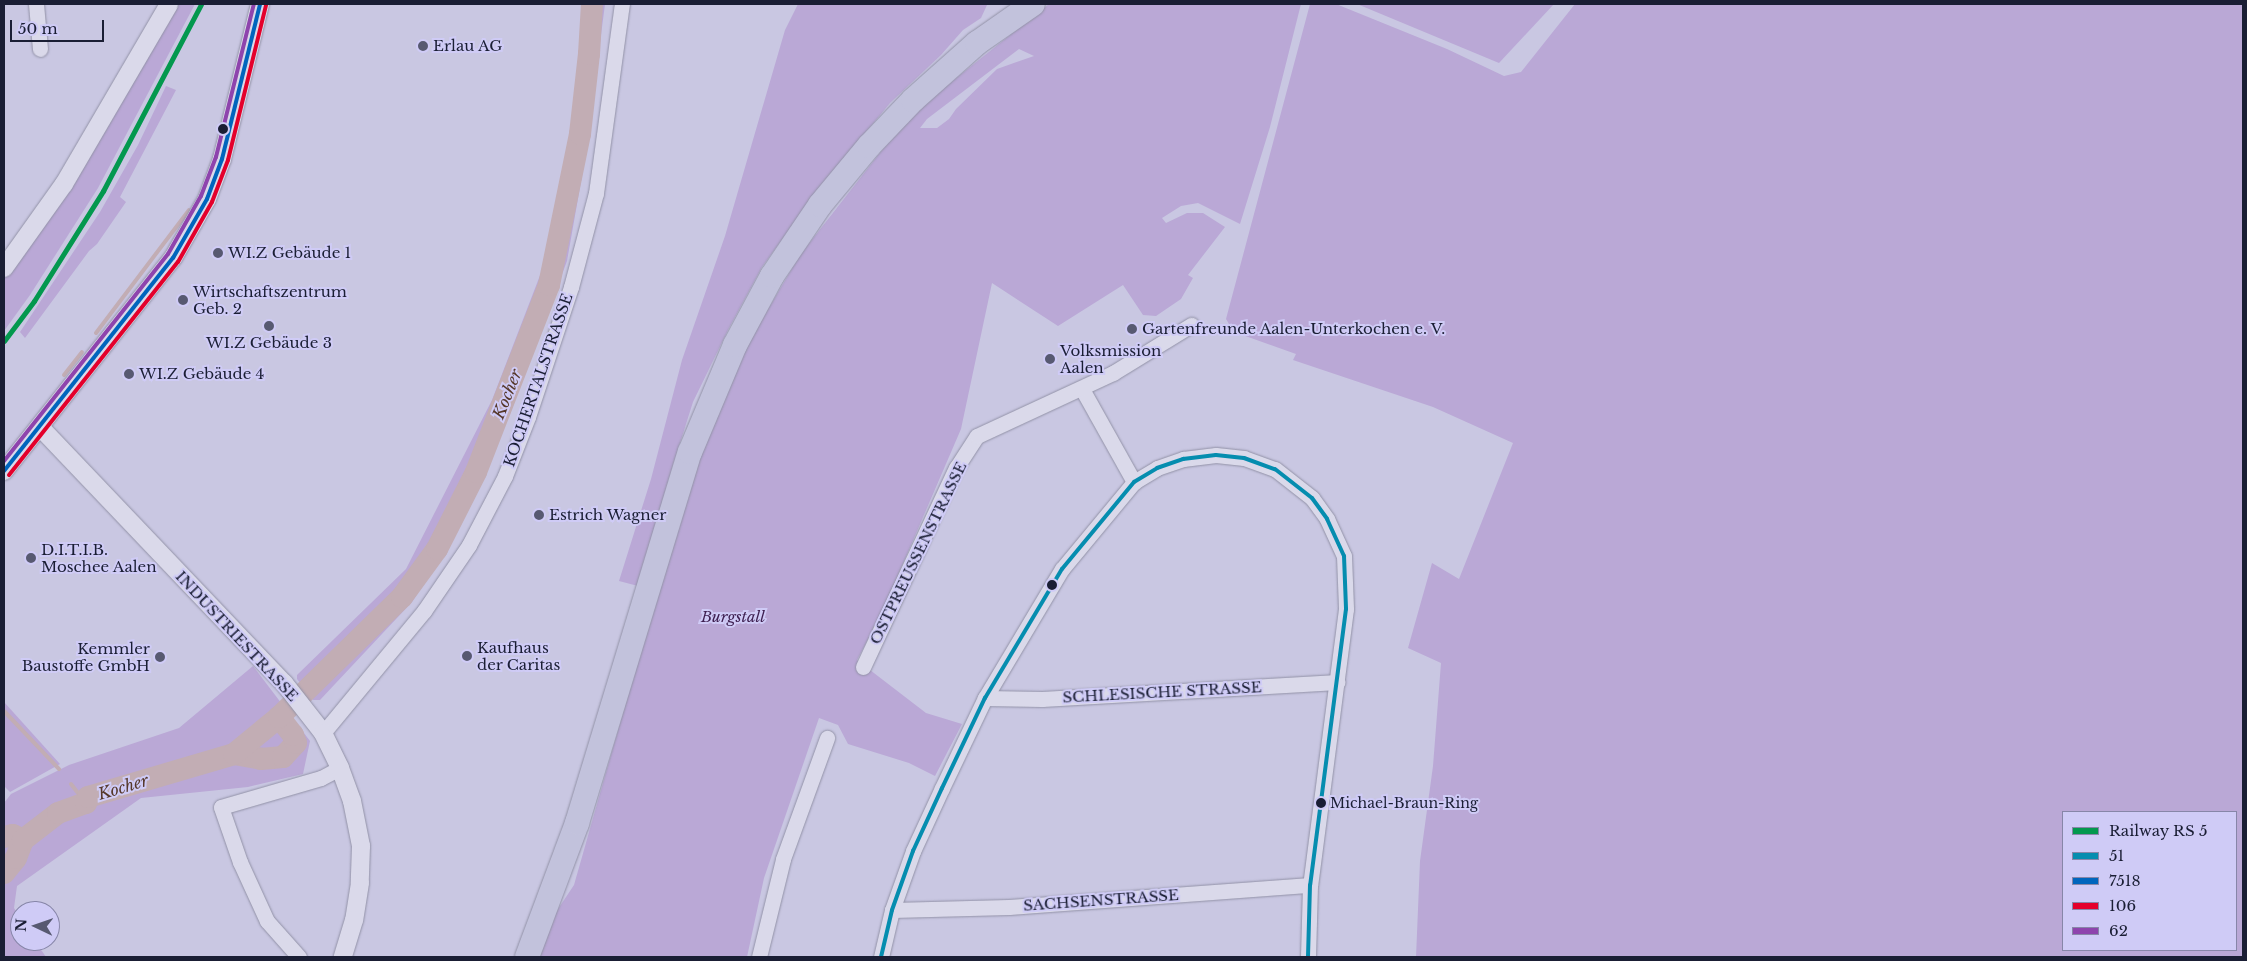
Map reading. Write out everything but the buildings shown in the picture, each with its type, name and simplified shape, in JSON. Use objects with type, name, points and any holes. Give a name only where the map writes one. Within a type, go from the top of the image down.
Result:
[{"type":"highway","points":[[527,957],[577,823],[690,452],[735,344],[772,276],[820,205],[869,146],[913,100],[977,43],[1033,4]]},
{"type":"street","points":[[36,4],[40,49]]},
{"type":"street","points":[[4,268],[64,184],[169,4]]},
{"type":"street","points":[[4,471],[173,258],[207,199],[222,158],[260,4]]},
{"type":"street","name":"KOCHERTALSTRASSE","points":[[323,733],[424,611],[468,545],[505,476],[528,417],[571,287],[596,193],[622,4]]},
{"type":"street","name":"OSTPREUSSENSTRASSE","points":[[863,667],[956,468],[978,436],[1082,389],[1191,325]]},
{"type":"street","points":[[1082,389],[1134,482]]},
{"type":"street","name":"INDUSTRIESTRASSE","points":[[40,426],[287,687],[323,733],[340,768],[352,801],[360,846],[360,883],[354,920],[343,957]]},
{"type":"street","points":[[881,957],[892,910],[913,851],[985,698],[1062,569],[1134,482],[1157,468],[1183,459],[1216,455],[1244,458],[1274,469],[1312,498],[1327,519],[1344,556],[1346,608],[1338,682],[1310,885],[1308,957]]},
{"type":"street","name":"SCHLESISCHE STRASSE","points":[[985,698],[1042,699],[1338,682]]},
{"type":"street","points":[[759,957],[783,858],[826,738]]},
{"type":"street","points":[[299,957],[267,921],[240,862],[221,807],[321,778],[340,768]]},
{"type":"street","name":"SACHSENSTRASSE","points":[[892,910],[1009,907],[1310,885]]},
{"type":"green space","points":[[172,4],[195,4],[98,188],[30,295],[4,331],[4,262]]},
{"type":"green space","points":[[588,4],[605,4],[585,159],[567,261],[510,414],[458,531],[412,602],[320,700],[313,700],[297,679],[297,675],[406,569],[492,400],[549,252],[587,47]]},
{"type":"green space","points":[[798,4],[995,4],[987,5],[981,18],[963,30],[941,55],[890,103],[815,194],[762,267],[728,330],[693,402],[638,586],[619,581],[651,479],[682,360],[725,236],[785,30]]},
{"type":"green space","name":"Burgstall","points":[[1049,4],[1301,4],[1270,127],[1240,224],[1198,203],[1181,206],[1162,218],[1166,223],[1187,213],[1203,213],[1225,227],[1188,275],[1193,278],[1181,299],[1156,316],[1143,315],[1123,285],[1058,326],[992,283],[961,429],[880,617],[857,660],[926,713],[962,724],[935,776],[909,763],[848,744],[838,725],[819,718],[764,878],[747,957],[536,957],[554,915],[574,885],[690,477],[741,355],[800,255],[883,149],[925,103]],"holes":[[[1019,49],[1034,56],[997,69],[956,109],[949,119],[937,128],[920,128],[927,119]]]},
{"type":"green space","points":[[1310,4],[1336,4],[1447,49],[1504,76],[1521,72],[1575,4],[2243,4],[2243,957],[1416,957],[1420,861],[1433,766],[1441,663],[1408,648],[1432,563],[1459,579],[1513,443],[1433,407],[1293,360],[1296,354],[1237,333],[1226,319]]},
{"type":"green space","points":[[1357,4],[1554,4],[1499,63]]},
{"type":"green space","points":[[166,86],[176,90],[120,197],[126,202],[97,244],[89,251],[25,338],[20,332],[100,212],[138,145]]},
{"type":"green space","points":[[253,666],[310,741],[303,774],[248,787],[141,798],[17,886],[15,901],[10,901],[10,951],[42,951],[46,957],[4,957],[4,803],[11,794],[69,765],[179,728]]},
{"type":"green space","points":[[4,702],[60,764],[10,792],[4,786]]},
{"type":"waterway","name":"Kocher","points":[[4,873],[16,858],[23,840],[58,813],[86,803],[88,797],[234,754],[279,717],[402,597],[437,549],[476,472],[549,285],[580,134],[589,54],[592,4]]},
{"type":"waterway","points":[[96,333],[189,210]]},
{"type":"waterway","points":[[64,375],[82,352]]},
{"type":"waterway","points":[[4,711],[59,769]]},
{"type":"waterway","name":"Kocher","points":[[234,754],[261,759],[283,757],[296,743],[293,735],[279,717]]},
{"type":"waterway","points":[[71,784],[86,803]]},
{"type":"waterway","name":"Kocher","points":[[4,837],[13,835],[23,840]]},
{"type":"transit line","points":[[4,341],[34,301],[103,191],[201,4]]},
{"type":"transit line","name":"62","points":[[4,461],[168,254],[201,196],[216,157],[254,4]]},
{"type":"transit line","name":"7518","points":[[4,471],[173,258],[207,199],[222,159],[260,4]]},
{"type":"transit line","name":"106","points":[[9,475],[178,262],[212,202],[228,160],[266,5]]},
{"type":"transit line","name":"51","points":[[881,957],[892,910],[913,851],[942,788],[985,698],[1062,569],[1134,482],[1157,468],[1183,459],[1216,455],[1244,458],[1275,469],[1312,498],[1327,519],[1344,556],[1346,609],[1310,885],[1308,957]]},
{"type":"place","name":"Erlau AG","points":[[423,46]]},
{"type":"place","name":"WI.Z Gebäude 1","points":[[218,253]]},
{"type":"place","name":"Wirtschaftszentrum Geb. 2","points":[[183,300]]},
{"type":"place","name":"WI.Z Gebäude 3","points":[[269,326]]},
{"type":"place","name":"Gartenfreunde Aalen-Unterkochen e. V.","points":[[1132,329]]},
{"type":"place","name":"Volksmission Aalen","points":[[1050,359]]},
{"type":"place","name":"WI.Z Gebäude 4","points":[[129,374]]},
{"type":"place","name":"Estrich Wagner","points":[[539,515]]},
{"type":"place","name":"D.I.T.I.B. Moschee Aalen","points":[[31,558]]},
{"type":"place","name":"Kaufhaus der Caritas","points":[[467,656]]},
{"type":"place","name":"Kemmler Baustoffe GmbH","points":[[160,657]]},
{"type":"place","name":"Michael-Braun-Ring","points":[[1321,803]]}]
